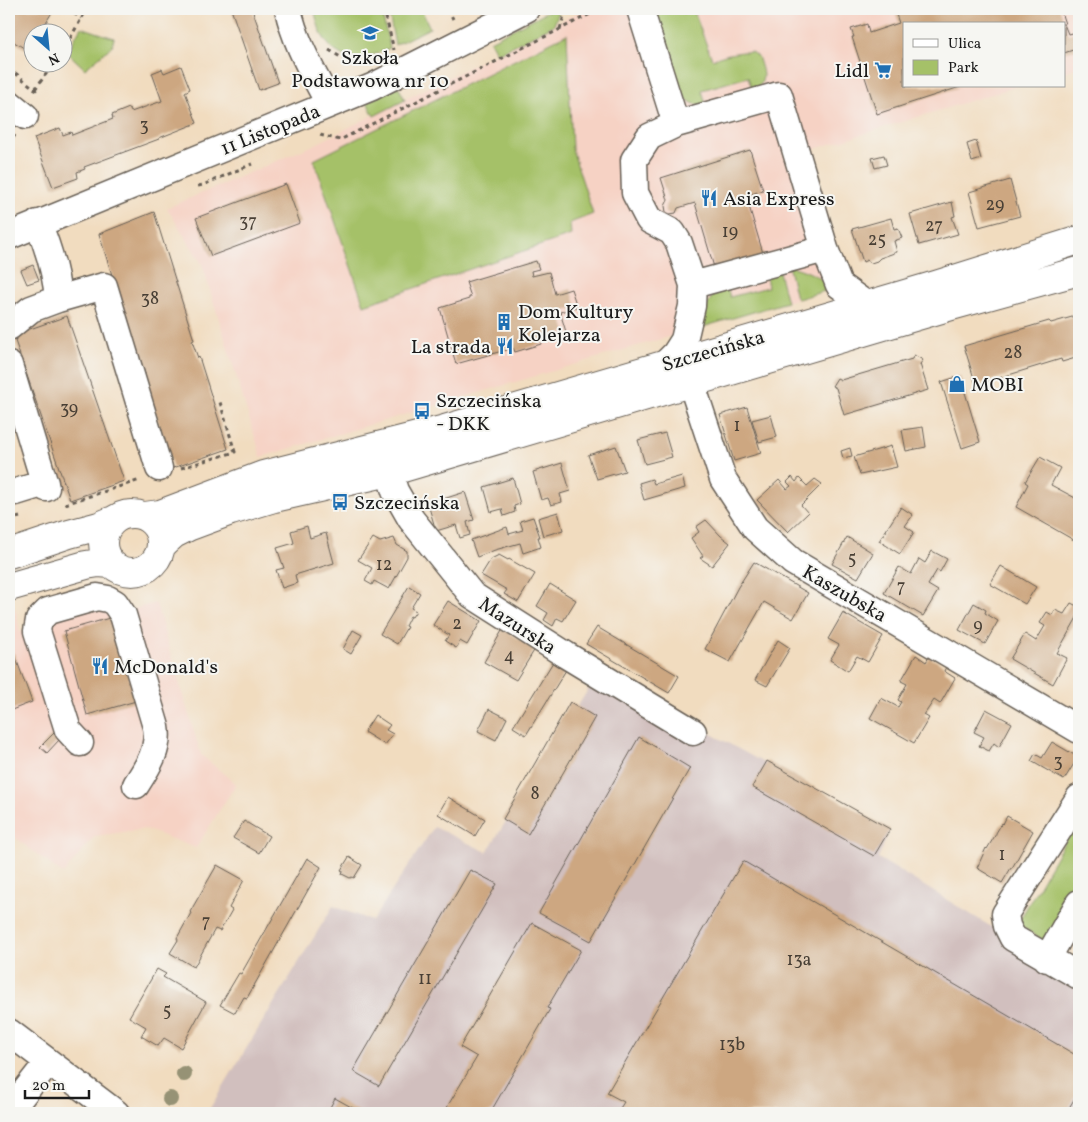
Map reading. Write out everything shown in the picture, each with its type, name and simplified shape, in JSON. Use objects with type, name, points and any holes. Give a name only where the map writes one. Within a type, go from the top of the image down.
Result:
[{"type":"main road","name":"Szczecińska","points":[[145,516],[160,514],[263,475],[445,429],[936,285],[1079,240]]},
{"type":"main road","name":"Szczecińska","points":[[162,545],[174,534],[188,527],[274,498],[389,472],[951,306],[1079,271]]},
{"type":"main road","points":[[9,554],[99,526],[128,513],[145,516],[158,528],[161,536],[162,545],[158,558],[148,568],[137,572],[123,571],[111,564],[105,556],[102,547],[106,528],[111,521]]},
{"type":"main road","points":[[9,587],[86,565],[111,564]]},
{"type":"street","points":[[288,9],[290,20],[303,52],[329,104]]},
{"type":"street","name":"11 Listopada","points":[[9,236],[372,87],[526,9]]},
{"type":"street","points":[[640,9],[676,124]]},
{"type":"street","points":[[664,365],[675,354],[684,340],[692,306],[693,285],[679,243],[672,232],[649,220],[634,193],[634,160],[649,137],[676,124],[779,95],[825,249],[838,285],[867,305]]},
{"type":"street","points":[[38,223],[46,242],[56,280],[58,299]]},
{"type":"street","points":[[693,285],[825,249]]},
{"type":"street","points":[[9,327],[31,309],[104,286],[160,471]]},
{"type":"street","points":[[9,365],[50,492],[20,504]]},
{"type":"street","name":"Kaszubska","points":[[691,382],[723,479],[755,528],[793,562],[1079,730]]},
{"type":"street","name":"Mazurska","points":[[389,472],[395,491],[411,519],[472,595],[693,732]]},
{"type":"street","points":[[80,743],[68,730],[37,631],[39,620],[48,611],[97,597],[108,599],[115,603],[123,615],[156,727],[158,737],[155,749],[136,785]]},
{"type":"street","points":[[1079,798],[1005,914],[1007,926],[1013,938],[1079,976]]},
{"type":"street","points":[[1047,959],[1079,902]]},
{"type":"street","points":[[9,1032],[116,1113]]},
{"type":"street","points":[[9,1112],[48,1062]]},
{"type":"path","points":[[67,9],[81,18]]},
{"type":"path","points":[[72,36],[87,9]]},
{"type":"path","points":[[384,9],[395,53]]},
{"type":"path","points":[[448,9],[455,23]]},
{"type":"path","points":[[560,29],[566,9]]},
{"type":"path","points":[[588,9],[591,13]]},
{"type":"path","points":[[340,140],[600,9]]},
{"type":"path","points":[[329,50],[342,58],[367,66]]},
{"type":"path","points":[[35,89],[48,72]]},
{"type":"path","points":[[50,492],[236,454],[219,399]]},
{"type":"path","points":[[9,520],[20,504]]},
{"type":"shaded area","points":[[584,9],[1079,9],[1079,67],[1066,71],[1066,22],[903,22],[903,88],[1012,88],[805,152],[844,285],[261,457],[202,264],[167,208],[314,145]]},
{"type":"shaded area","points":[[48,600],[130,610],[156,603],[201,755],[236,784],[196,848],[145,829],[95,836],[63,874],[9,833],[9,608],[14,608],[20,632],[26,631],[26,617],[32,608]]},
{"type":"shaded area","points":[[599,672],[889,832],[878,858],[1079,980],[1079,1113],[207,1113],[333,906],[372,921],[434,827],[487,852]]},
{"type":"green space","name":"Szkoła Podstawowa nr 10","points":[[314,9],[381,9],[390,48],[361,58],[352,58],[336,52],[322,35]]},
{"type":"green space","points":[[388,9],[421,9],[430,28],[395,45]]},
{"type":"green space","points":[[552,9],[560,9],[554,25],[497,54],[490,41]]},
{"type":"green space","points":[[651,9],[693,9],[712,59],[742,52],[751,52],[758,56],[763,77],[757,90],[752,89],[748,77],[702,90],[706,105],[697,105],[689,101],[676,88]]},
{"type":"green space","points":[[81,27],[114,38],[112,46],[85,69],[72,57],[72,43]]},
{"type":"green space","points":[[567,34],[572,149],[593,214],[570,223],[571,235],[364,305],[314,160]]},
{"type":"green space","points":[[398,86],[405,100],[374,116],[367,102]]},
{"type":"green space","points":[[788,265],[817,277],[831,289],[796,298]]},
{"type":"green space","points":[[778,268],[787,302],[696,329],[694,327],[719,285],[726,283],[730,297],[768,287],[765,272]]},
{"type":"green space","points":[[1079,817],[1079,883],[1047,939],[1043,940],[1020,926],[1019,921]]},
{"type":"building","points":[[9,9],[54,9],[46,22],[22,22],[22,47],[9,39]]},
{"type":"building","points":[[231,9],[252,9],[278,83],[259,90]]},
{"type":"building","name":"Lidl","points":[[894,9],[1060,9],[1064,22],[903,22],[903,88],[957,88],[877,114],[851,29],[867,24],[869,33],[899,23]]},
{"type":"building","points":[[1066,29],[1068,34],[1079,31],[1079,48],[1066,52]]},
{"type":"building","points":[[181,66],[190,89],[185,92],[197,123],[84,167],[85,169],[77,172],[78,178],[53,187],[34,138],[60,128],[63,135],[71,132],[72,135],[113,119],[112,115],[129,108],[131,112],[162,101],[152,73],[162,69],[164,73]]},
{"type":"building","points":[[976,141],[981,159],[972,162],[967,144]]},
{"type":"building","points":[[750,150],[763,190],[746,196],[765,260],[716,274],[695,203],[678,208],[676,213],[670,214],[666,212],[665,206],[668,200],[661,178]]},
{"type":"building","points":[[884,155],[887,165],[875,168],[872,158]]},
{"type":"building","points":[[1010,180],[1020,216],[979,227],[969,192]]},
{"type":"building","points":[[286,184],[300,223],[211,256],[196,218]]},
{"type":"building","points":[[952,202],[955,216],[952,217],[958,234],[919,245],[910,214]]},
{"type":"building","points":[[154,212],[194,340],[192,341],[199,357],[228,449],[173,468],[143,374],[145,374],[99,234]]},
{"type":"building","points":[[891,218],[894,229],[898,228],[902,238],[894,241],[897,252],[871,263],[867,260],[863,262],[852,229]]},
{"type":"building","name":"Dom Kultury Kolejarza","points":[[536,261],[539,269],[531,271],[532,276],[549,272],[555,294],[571,289],[577,307],[560,312],[566,332],[540,339],[541,344],[515,352],[513,348],[456,364],[440,308],[471,297],[466,282]]},
{"type":"building","points":[[33,265],[39,280],[27,284],[21,270]]},
{"type":"building","points":[[1079,315],[1079,357],[1062,362],[1061,359],[976,385],[964,346],[1049,321],[1051,323]]},
{"type":"building","points":[[67,316],[124,481],[70,500],[13,335]]},
{"type":"building","points":[[914,355],[923,360],[920,364],[928,390],[844,415],[836,388],[832,386],[837,378],[841,380],[912,359]]},
{"type":"building","points":[[960,376],[980,442],[962,448],[941,382]]},
{"type":"building","points":[[747,407],[761,453],[734,461],[720,415]]},
{"type":"building","points":[[771,415],[777,437],[759,442],[752,420]]},
{"type":"building","points":[[923,427],[926,447],[906,451],[902,430]]},
{"type":"building","points":[[665,433],[672,457],[645,464],[638,440]]},
{"type":"building","points":[[616,446],[625,471],[597,479],[588,455]]},
{"type":"building","points":[[891,446],[897,467],[860,475],[854,457]]},
{"type":"building","points":[[850,448],[852,456],[843,458],[841,451]]},
{"type":"building","points":[[1040,457],[1060,468],[1051,485],[1079,500],[1079,543],[1016,507],[1028,484],[1025,482]]},
{"type":"building","points":[[562,463],[570,491],[560,494],[562,502],[551,505],[548,498],[541,500],[533,472]]},
{"type":"building","points":[[682,476],[685,488],[644,500],[639,483],[652,479],[654,484]]},
{"type":"building","points":[[792,477],[796,482],[799,478],[807,486],[815,479],[822,484],[801,505],[808,513],[788,532],[757,500],[779,480],[787,489],[791,486],[787,482]]},
{"type":"building","points":[[513,478],[520,504],[514,506],[515,512],[504,516],[502,509],[491,512],[484,487]]},
{"type":"building","points":[[465,492],[474,520],[467,522],[470,535],[460,538],[456,525],[436,531],[428,504]]},
{"type":"building","points":[[901,507],[913,515],[905,526],[914,532],[900,554],[879,541]]},
{"type":"building","points":[[558,512],[563,530],[543,536],[538,518]]},
{"type":"building","points":[[533,517],[540,537],[538,537],[541,547],[523,553],[520,543],[477,557],[471,540],[507,527],[509,534],[523,530],[520,521]]},
{"type":"building","points":[[706,520],[730,543],[712,566],[700,558],[703,556],[691,538],[699,532],[696,527]]},
{"type":"building","points":[[307,526],[310,538],[326,533],[334,563],[295,575],[297,583],[282,588],[276,570],[284,568],[277,548],[294,543],[291,531]]},
{"type":"building","points":[[847,537],[873,553],[858,578],[832,564]]},
{"type":"building","points":[[373,538],[380,542],[394,538],[397,545],[407,551],[407,557],[389,589],[374,581],[372,585],[365,581],[372,568],[358,560]]},
{"type":"building","points":[[932,551],[947,559],[940,572],[937,570],[928,585],[938,591],[923,616],[884,593],[899,567],[911,574],[919,559],[925,563]]},
{"type":"building","points":[[499,555],[535,574],[518,602],[504,594],[507,590],[481,575],[491,559]]},
{"type":"building","points":[[754,562],[808,593],[793,619],[764,602],[730,662],[705,649],[738,587]]},
{"type":"building","points":[[1001,566],[1036,587],[1025,604],[990,584]]},
{"type":"building","points":[[550,584],[576,600],[563,621],[557,618],[553,626],[544,620],[548,613],[537,606]]},
{"type":"building","points":[[409,586],[420,593],[411,608],[416,611],[412,617],[410,616],[405,626],[407,627],[397,644],[380,634]]},
{"type":"building","points":[[448,601],[481,621],[467,645],[460,641],[456,648],[445,641],[449,635],[433,625]]},
{"type":"building","points":[[974,603],[986,610],[985,613],[998,621],[985,644],[959,630]]},
{"type":"building","points":[[1071,603],[1079,607],[1079,614],[1057,653],[1067,658],[1053,684],[1010,659],[1025,634],[1036,641],[1045,626],[1040,623],[1047,612],[1052,615],[1055,610],[1064,614]]},
{"type":"building","points":[[843,613],[883,636],[868,662],[857,656],[848,671],[830,660],[839,645],[828,639]]},
{"type":"building","name":"McDonald's","points":[[113,617],[136,701],[87,715],[64,631]]},
{"type":"building","points":[[597,627],[679,676],[669,693],[586,644]]},
{"type":"building","points":[[503,629],[535,649],[516,680],[484,662]]},
{"type":"building","points":[[353,630],[362,635],[351,654],[343,649]]},
{"type":"building","points":[[778,640],[790,648],[767,686],[755,680]]},
{"type":"building","points":[[14,653],[32,702],[9,711],[9,655]]},
{"type":"building","points":[[916,655],[926,662],[929,657],[946,667],[944,671],[955,678],[940,704],[934,700],[924,715],[929,718],[914,743],[870,718],[881,698],[898,707],[901,702],[898,700],[907,684],[901,681]]},
{"type":"building","points":[[553,662],[566,670],[526,735],[513,727]]},
{"type":"building","points":[[570,702],[595,717],[528,834],[503,819]]},
{"type":"building","points":[[489,709],[507,718],[496,740],[478,731]]},
{"type":"building","points":[[986,709],[1012,723],[999,747],[994,743],[989,751],[979,746],[984,737],[974,732]]},
{"type":"building","points":[[375,715],[390,725],[386,730],[393,734],[385,745],[364,732]]},
{"type":"building","points":[[54,733],[60,739],[47,753],[40,747]]},
{"type":"building","points":[[639,737],[690,768],[591,941],[539,913]]},
{"type":"building","points":[[1052,742],[1078,757],[1064,780],[1031,761],[1035,754],[1042,758]]},
{"type":"building","points":[[767,761],[890,829],[874,856],[752,787]]},
{"type":"building","points":[[448,797],[485,819],[475,836],[438,814]]},
{"type":"building","points":[[1007,816],[1033,831],[1002,883],[977,868],[986,848]]},
{"type":"building","points":[[244,821],[269,836],[259,853],[233,838]]},
{"type":"building","points":[[349,857],[362,865],[354,878],[342,874],[343,871],[341,870]]},
{"type":"building","points":[[307,858],[321,867],[247,998],[244,997],[235,1013],[220,1005],[239,973],[241,974]]},
{"type":"building","points":[[743,861],[1079,1057],[1079,1091],[1066,1113],[617,1113],[624,1102],[607,1093]]},
{"type":"building","points":[[217,865],[244,880],[229,908],[232,910],[220,931],[215,929],[194,967],[170,953],[190,912]]},
{"type":"building","points":[[470,870],[497,884],[379,1086],[353,1071]]},
{"type":"building","points":[[532,923],[581,950],[547,1008],[550,1009],[490,1113],[458,1113],[447,1107],[477,1057],[460,1047]]},
{"type":"building","points":[[157,969],[166,974],[163,977],[206,1002],[181,1048],[164,1038],[158,1046],[141,1036],[146,1027],[129,1017]]},
{"type":"building","points":[[335,1098],[362,1113],[327,1113]]},
{"type":"place","name":"Szkoła Podstawowa nr 10","points":[[370,33]]},
{"type":"place","name":"Lidl","points":[[883,70]]},
{"type":"place","name":"Asia Express","points":[[709,198]]},
{"type":"place","name":"Dom Kultury Kolejarza","points":[[504,322]]},
{"type":"place","name":"La strada","points":[[505,346]]},
{"type":"place","name":"MOBI","points":[[957,384]]},
{"type":"place","name":"Szczecińska - DKK","points":[[422,411]]},
{"type":"place","name":"Szczecińska","points":[[340,502]]},
{"type":"place","name":"McDonald's","points":[[100,666]]}]
